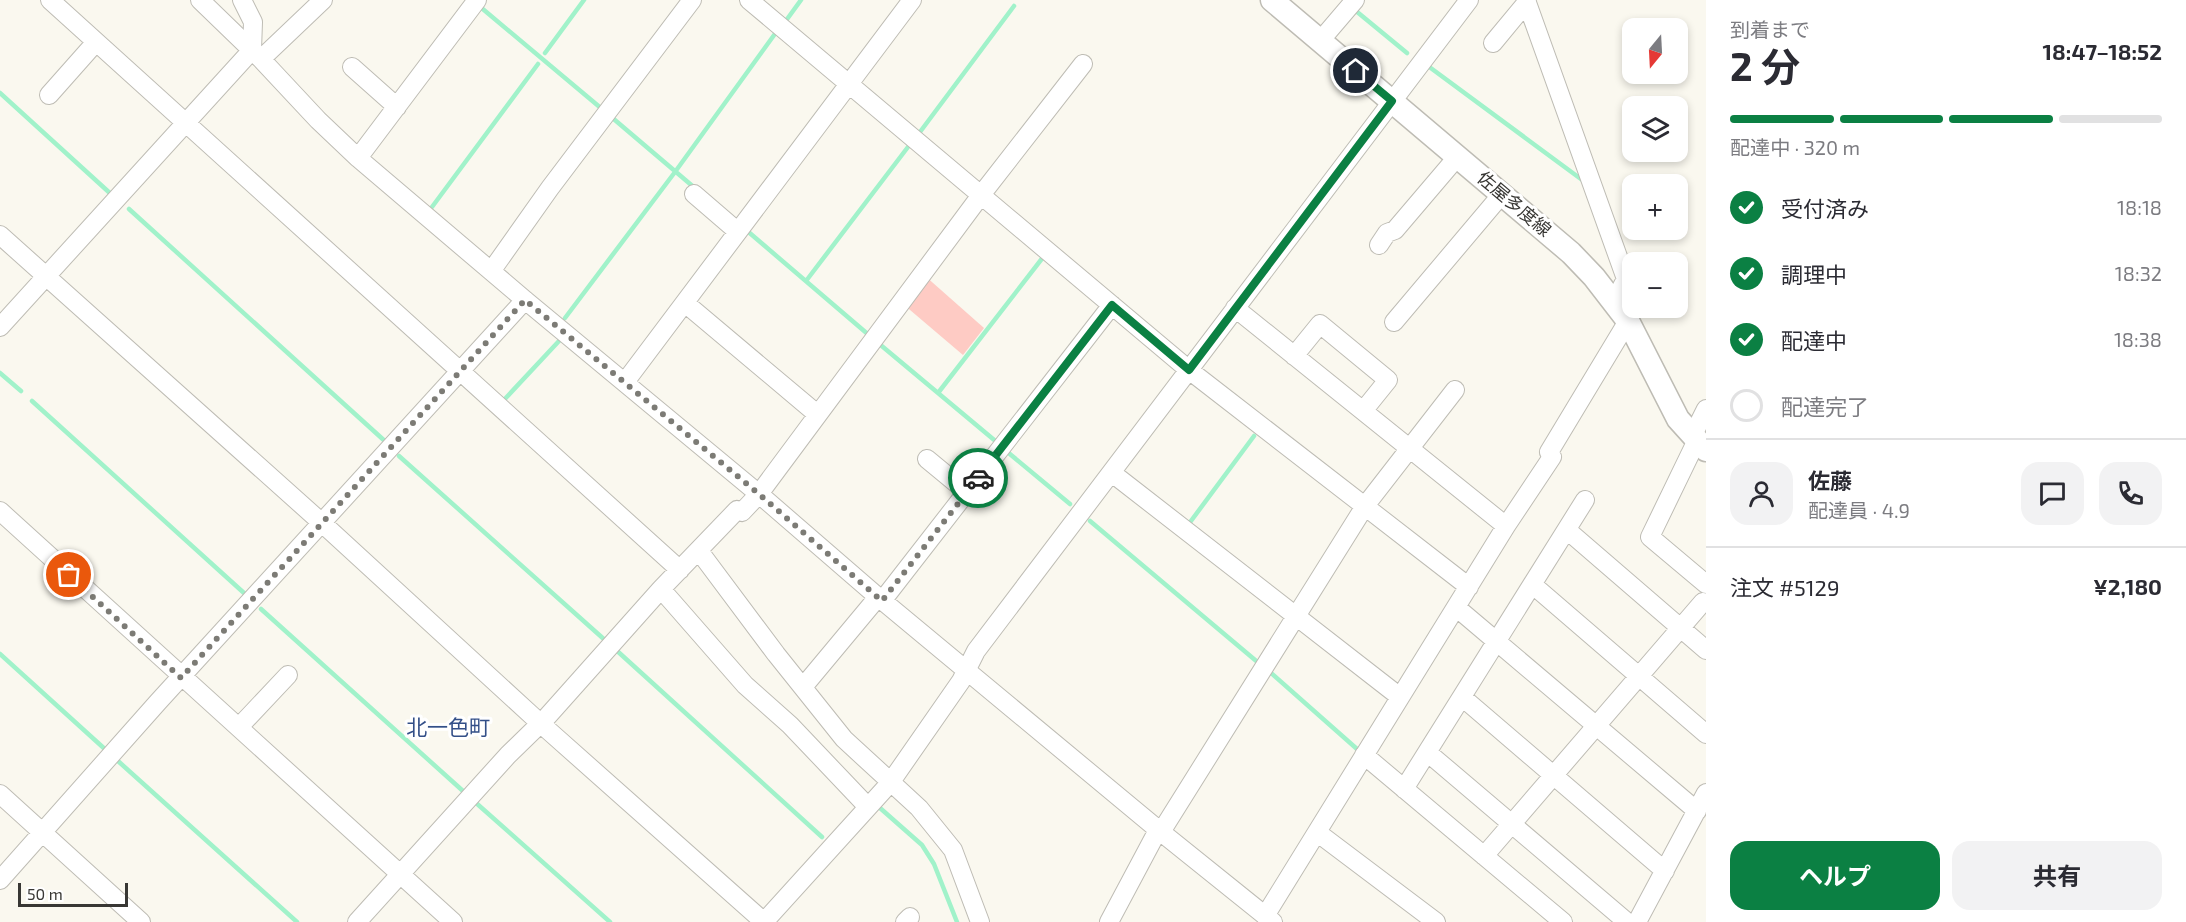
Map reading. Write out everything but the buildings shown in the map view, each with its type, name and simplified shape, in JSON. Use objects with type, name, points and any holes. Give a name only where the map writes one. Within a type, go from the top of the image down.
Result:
[{"type":"main road","name":"佐屋多度線","points":[[1272,0],[1458,156],[1571,253],[1594,276],[1628,321],[1678,419],[1699,442]]},
{"type":"street","points":[[50,0],[680,570]]},
{"type":"street","points":[[200,0],[358,158],[759,494],[880,599],[1269,919],[1364,755],[1506,526],[1552,457],[1549,452],[1628,321]]},
{"type":"street","points":[[242,0],[253,22],[257,55]]},
{"type":"street","points":[[0,327],[257,55],[323,0]]},
{"type":"street","points":[[358,158],[477,0]]},
{"type":"street","points":[[492,270],[692,0]]},
{"type":"street","points":[[749,0],[1189,370],[1469,587]]},
{"type":"street","points":[[625,382],[912,0]]},
{"type":"street","points":[[1320,41],[1355,0]]},
{"type":"street","points":[[0,235],[322,523],[540,723],[764,922],[890,783],[961,681],[976,651],[1469,0]]},
{"type":"street","points":[[1493,43],[1527,1]]},
{"type":"street","points":[[1527,1],[1626,279],[1614,302]]},
{"type":"street","points":[[49,94],[96,42]]},
{"type":"street","points":[[357,922],[662,589],[737,510],[742,512],[759,494],[981,195],[1083,64]]},
{"type":"street","points":[[352,67],[397,106]]},
{"type":"street","points":[[1379,244],[1387,234],[1395,230],[1458,156]]},
{"type":"street","points":[[694,194],[737,231]]},
{"type":"street","points":[[1394,322],[1502,194]]},
{"type":"street","points":[[0,880],[525,300]]},
{"type":"street","points":[[684,303],[817,414]]},
{"type":"street","points":[[803,687],[880,599],[967,492],[1112,305]]},
{"type":"street","points":[[1235,308],[1506,526]]},
{"type":"street","points":[[1294,356],[1320,324],[1388,380],[1363,411]]},
{"type":"street","points":[[1109,922],[1160,831],[1365,506],[1455,390]]},
{"type":"street","points":[[1706,410],[1699,442],[1650,537],[1706,584]]},
{"type":"street","points":[[927,459],[967,492]]},
{"type":"street","points":[[1112,473],[1400,697]]},
{"type":"street","points":[[1404,789],[1585,500]]},
{"type":"street","points":[[0,512],[453,922]]},
{"type":"street","points":[[1568,530],[1706,650]]},
{"type":"street","points":[[699,551],[843,739],[919,808],[952,850],[980,922]]},
{"type":"street","points":[[1533,585],[1706,734]]},
{"type":"street","points":[[662,589],[745,685],[790,725],[868,807]]},
{"type":"street","points":[[1484,856],[1703,602]]},
{"type":"street","points":[[1457,608],[1596,726],[1702,807],[1637,922]]},
{"type":"street","points":[[239,727],[288,675]]},
{"type":"street","points":[[1462,697],[1665,871]]},
{"type":"street","points":[[1427,752],[1627,922]]},
{"type":"street","points":[[1364,755],[1563,922]]},
{"type":"street","points":[[0,794],[141,922]]},
{"type":"street","points":[[1318,833],[1436,922]]},
{"type":"shaded area","points":[[924,275],[984,328],[963,355],[903,304]]},
{"type":"waterway","points":[[545,53],[584,0]]},
{"type":"waterway","points":[[785,22],[801,0]]},
{"type":"waterway","points":[[478,5],[602,109]]},
{"type":"waterway","points":[[917,136],[1014,6]]},
{"type":"waterway","points":[[1356,11],[1407,53]]},
{"type":"waterway","points":[[565,318],[777,31]]},
{"type":"waterway","points":[[432,207],[538,64]]},
{"type":"waterway","points":[[1428,66],[1585,182]]},
{"type":"waterway","points":[[0,93],[112,195]]},
{"type":"waterway","points":[[609,115],[696,189]]},
{"type":"waterway","points":[[806,281],[911,143]]},
{"type":"waterway","points":[[129,209],[387,443]]},
{"type":"waterway","points":[[745,229],[870,336]]},
{"type":"waterway","points":[[938,393],[1044,256]]},
{"type":"waterway","points":[[503,401],[559,341]]},
{"type":"waterway","points":[[877,342],[999,444]]},
{"type":"waterway","points":[[0,373],[21,391]]},
{"type":"waterway","points":[[32,401],[244,593]]},
{"type":"waterway","points":[[1188,525],[1254,436]]},
{"type":"waterway","points":[[1005,450],[1070,504]]},
{"type":"waterway","points":[[399,456],[606,641]]},
{"type":"waterway","points":[[1090,521],[1261,665]]},
{"type":"waterway","points":[[261,609],[463,791]]},
{"type":"waterway","points":[[615,649],[822,837]]},
{"type":"waterway","points":[[0,654],[107,751]]},
{"type":"waterway","points":[[1271,673],[1357,749]]},
{"type":"waterway","points":[[118,761],[297,922]]},
{"type":"waterway","points":[[475,802],[610,922]]},
{"type":"waterway","points":[[880,808],[922,845],[934,864],[957,922]]},
{"type":"way so far","points":[[69,575],[181,678],[525,300],[759,494],[882,601],[978,478]]},
{"type":"district","name":"北一色町","points":[[448,728]]},
{"type":"route","points":[[978,478],[1112,305],[1189,370],[1392,101],[1356,71]]}]
